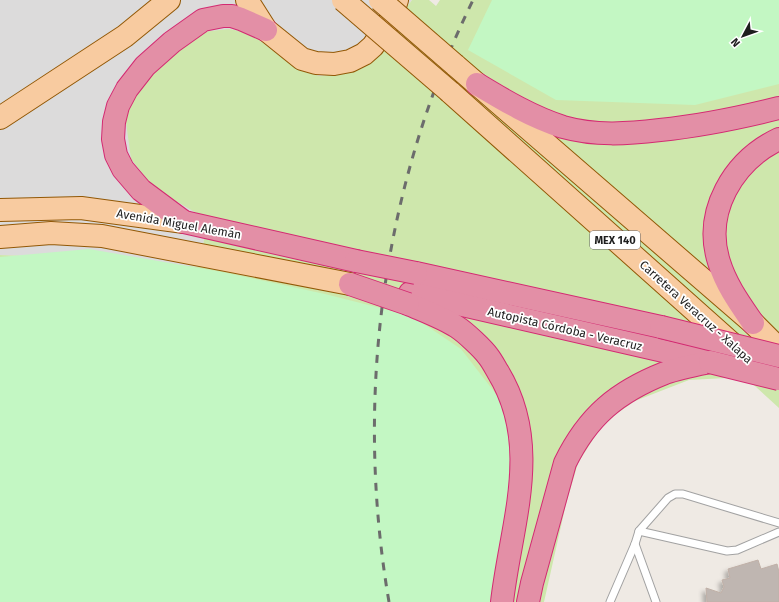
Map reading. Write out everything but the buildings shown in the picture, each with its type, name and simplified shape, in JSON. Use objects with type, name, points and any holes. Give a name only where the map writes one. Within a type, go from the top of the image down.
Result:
[{"type":"highway","points":[[184,222],[140,190],[123,168],[116,155],[113,139],[114,122],[118,106],[127,88],[145,66],[172,42],[203,20],[223,16],[232,16],[266,30]]},
{"type":"highway","points":[[477,84],[515,107],[543,120],[565,127],[593,133],[630,134],[673,129],[715,123],[779,108]]},
{"type":"highway","points":[[753,323],[731,291],[718,262],[714,236],[716,213],[734,176],[750,159],[770,143],[779,139]]},
{"type":"highway","name":"Avenida Miguel Alemán","points":[[184,222],[356,261]]},
{"type":"highway","name":"Autopista Córdoba - Veracruz","points":[[356,261],[661,326],[779,356]]},
{"type":"highway","name":"Autopista Córdoba - Veracruz","points":[[350,284],[710,362],[779,379]]},
{"type":"highway","points":[[409,298],[457,328],[488,355],[503,380],[513,402],[520,433],[522,462],[520,500],[502,602]]},
{"type":"highway","points":[[528,602],[565,463],[573,446],[584,430],[594,418],[618,397],[666,373],[710,362]]},
{"type":"main road","points":[[0,118],[125,36],[169,0]]},
{"type":"main road","points":[[247,0],[266,30],[302,59],[316,63],[334,64],[350,61],[364,54],[373,46],[391,19],[397,0]]},
{"type":"main road","name":"Carretera Veracruz - Xalapa","points":[[343,0],[450,92],[734,345],[779,389]]},
{"type":"main road","name":"MEX 140","points":[[380,0],[753,323],[779,350]]},
{"type":"main road","name":"Avenida Miguel Alemán","points":[[0,210],[81,208],[184,222]]},
{"type":"main road","points":[[0,237],[51,233],[102,236],[350,284]]},
{"type":"lane","points":[[610,602],[640,531],[668,498],[679,494],[690,496],[779,523]]},
{"type":"lane","points":[[640,531],[727,551],[737,550],[779,532]]},
{"type":"lane","points":[[635,544],[656,602]]},
{"type":"shaded area","points":[[0,0],[412,0],[365,64],[347,73],[318,76],[293,66],[250,33],[207,219],[200,267],[109,259],[0,255]]},
{"type":"green space","points":[[412,0],[429,0],[436,6],[440,0],[779,0],[779,408],[745,377],[689,380],[635,401],[616,414],[599,430],[578,463],[566,504],[544,602],[0,602],[0,255],[109,259],[200,267],[207,219],[155,189],[131,159],[125,115],[142,81],[173,52],[202,32],[229,29],[250,33],[293,66],[319,76],[347,73],[365,64]]},
{"type":"green space","points":[[492,0],[779,0],[779,84],[695,105],[556,100],[468,50]]},
{"type":"green space","points":[[89,249],[222,272],[325,294],[412,316],[461,349],[503,403],[514,467],[493,602],[0,602],[0,257]]},
{"type":"railway","points":[[389,602],[379,525],[375,448],[376,371],[384,294],[397,218],[417,144],[442,71],[473,0]]}]
